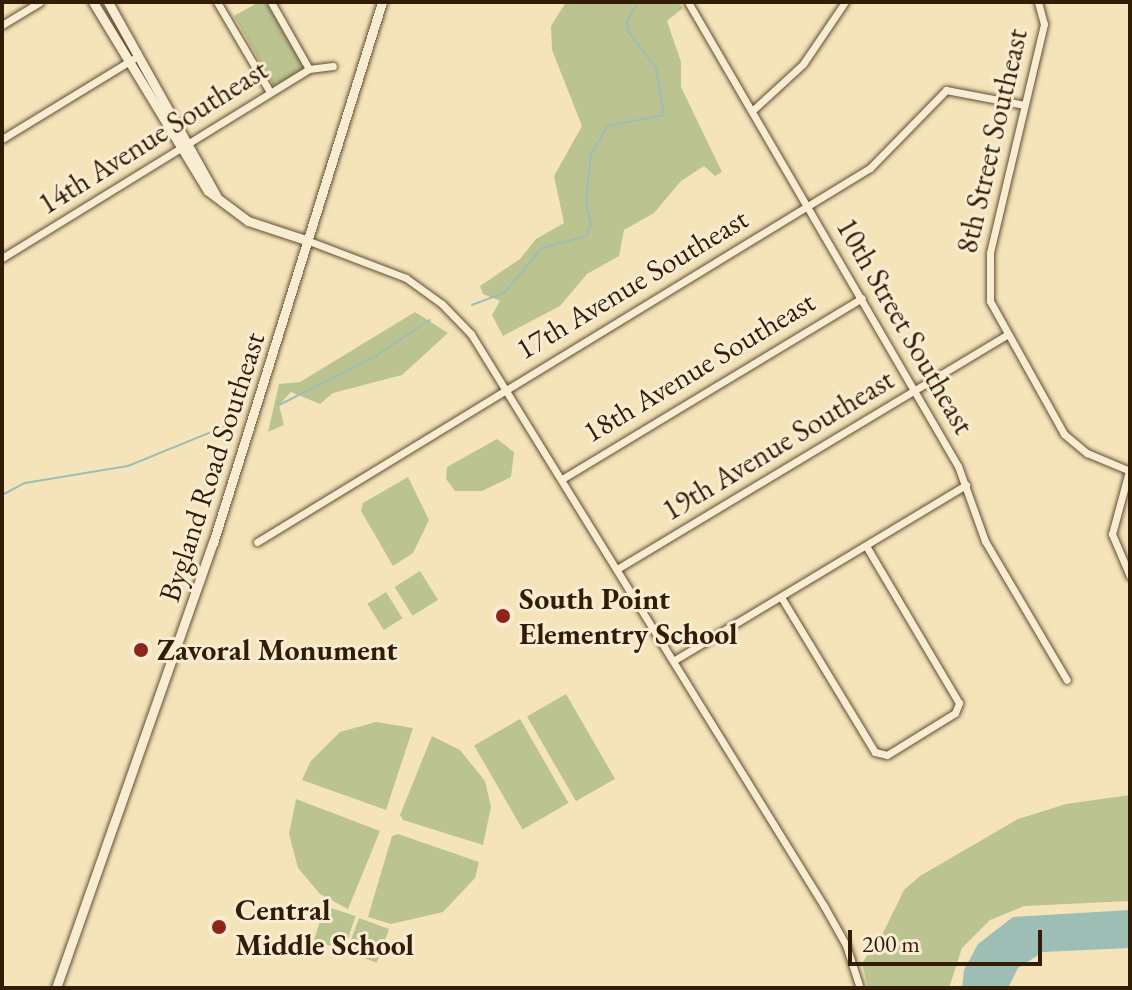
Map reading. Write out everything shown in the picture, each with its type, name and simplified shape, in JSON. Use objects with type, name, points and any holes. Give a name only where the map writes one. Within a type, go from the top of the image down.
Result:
[{"type":"street","points":[[2,25],[40,2]]},
{"type":"street","points":[[93,2],[179,149],[225,207],[248,221],[374,263],[430,295],[471,334],[824,906],[846,945],[860,988]]},
{"type":"street","points":[[108,2],[225,207]]},
{"type":"street","points":[[217,2],[270,92]]},
{"type":"street","points":[[271,2],[309,69]]},
{"type":"street","name":"Bygland Road Southeast","points":[[56,988],[191,610],[382,2]]},
{"type":"street","name":"10th Street Southeast","points":[[688,2],[915,390],[966,485],[985,541],[1067,680]]},
{"type":"street","points":[[753,110],[803,64],[845,2]]},
{"type":"street","name":"8th Street Southeast","points":[[1038,2],[1044,24],[987,271],[992,311],[1064,434],[1087,453],[1130,471]]},
{"type":"street","points":[[2,139],[139,56]]},
{"type":"street","name":"14th Avenue Southeast","points":[[2,258],[309,69],[333,66]]},
{"type":"street","name":"17th Avenue Southeast","points":[[257,542],[883,158],[946,90],[1025,105]]},
{"type":"street","name":"18th Avenue Southeast","points":[[562,479],[862,298]]},
{"type":"street","name":"19th Avenue Southeast","points":[[617,569],[1005,336]]},
{"type":"street","points":[[1130,471],[1112,534],[1130,576]]},
{"type":"street","points":[[673,661],[966,485]]},
{"type":"street","points":[[781,597],[875,752],[887,755],[955,713],[959,703],[866,546]]},
{"type":"green space","points":[[259,2],[266,2],[304,68],[274,86],[234,16]]},
{"type":"green space","points":[[566,2],[679,2],[683,8],[667,21],[681,62],[681,87],[722,172],[715,176],[704,166],[681,181],[654,213],[624,230],[619,256],[587,274],[560,306],[503,336],[492,315],[500,301],[483,294],[480,286],[520,259],[536,239],[564,223],[554,176],[582,126],[552,50],[551,26]]},
{"type":"green space","points":[[415,312],[448,333],[402,375],[333,393],[320,404],[291,392],[279,405],[284,425],[268,432],[279,384],[300,382]]},
{"type":"green space","points":[[497,439],[514,452],[511,477],[482,491],[455,491],[446,479],[447,467]]},
{"type":"green space","points":[[408,477],[429,520],[413,553],[393,566],[361,511],[363,503]]},
{"type":"green space","points":[[420,571],[438,600],[413,616],[395,587]]},
{"type":"green space","points":[[386,592],[402,618],[384,630],[367,604]]},
{"type":"green space","points":[[566,694],[615,779],[576,801],[527,716]]},
{"type":"green space","points":[[520,719],[568,803],[523,830],[474,746]]},
{"type":"green space","points":[[376,722],[413,728],[386,810],[302,780],[310,762],[340,732]]},
{"type":"green space","points":[[432,736],[460,750],[485,781],[491,807],[483,845],[403,820],[400,815]]},
{"type":"green space","points":[[1130,795],[1130,901],[1024,906],[990,920],[962,948],[949,988],[868,988],[862,963],[882,935],[904,890],[920,876],[1018,819],[1066,804]]},
{"type":"green space","points":[[296,799],[380,831],[348,909],[320,894],[298,868],[289,834]]},
{"type":"green space","points":[[398,834],[479,862],[475,878],[443,912],[391,924],[368,917],[392,836]]},
{"type":"green space","points":[[325,906],[355,916],[344,950],[314,940]]},
{"type":"green space","points":[[359,918],[389,929],[377,963],[347,952]]},
{"type":"water","points":[[1130,910],[1130,948],[1043,952],[1018,968],[1008,988],[962,988],[964,970],[978,944],[1013,917]]},
{"type":"waterway","points":[[472,305],[504,293],[542,248],[586,236],[591,225],[586,202],[591,154],[607,126],[664,115],[656,68],[628,31],[627,21],[638,2]]},
{"type":"waterway","points":[[279,405],[374,357],[430,320]]},
{"type":"waterway","points":[[2,495],[25,483],[128,466],[226,426]]},
{"type":"place","name":"South Point Elementry School","points":[[503,616]]},
{"type":"place","name":"Zavoral Monument","points":[[141,650]]},
{"type":"place","name":"Central Middle School","points":[[219,927]]}]
